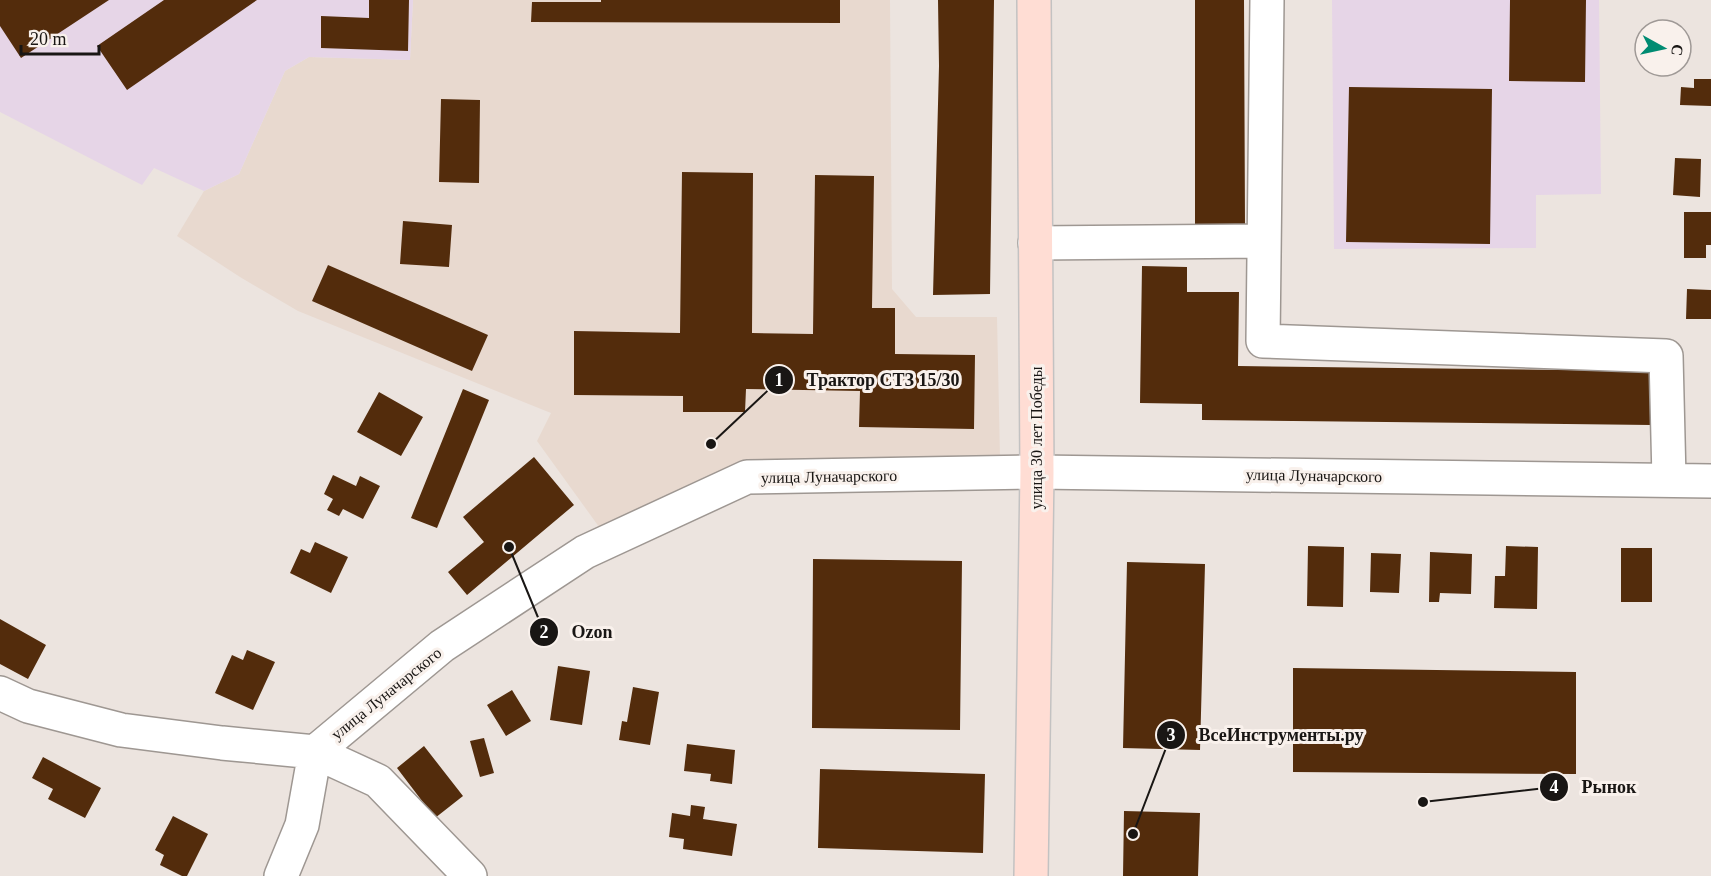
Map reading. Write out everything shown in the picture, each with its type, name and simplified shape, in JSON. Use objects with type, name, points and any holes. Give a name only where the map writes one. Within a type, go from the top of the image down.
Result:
[{"type":"main road","name":"улица 30 лет Победы","points":[[1031,876],[1037,472],[1034,0]]},
{"type":"street","points":[[1267,0],[1263,341],[1666,356],[1669,479]]},
{"type":"street","points":[[1035,243],[1264,241]]},
{"type":"street","name":"улица Луначарского","points":[[0,693],[28,706],[121,730],[315,752],[442,646],[585,552],[747,477],[1037,472],[1711,481]]},
{"type":"street","points":[[281,876],[302,825],[315,752],[378,781],[470,876]]},
{"type":"shaded area","points":[[0,0],[413,0],[410,60],[309,57],[285,71],[239,174],[204,191],[154,168],[142,185],[0,112]]},
{"type":"shaded area","points":[[413,0],[890,0],[892,289],[916,317],[997,317],[1000,458],[743,463],[602,531],[537,441],[551,413],[298,311],[177,236],[204,191],[239,174],[285,71],[309,57],[410,60]]},
{"type":"shaded area","points":[[1332,0],[1599,0],[1601,194],[1536,195],[1536,248],[1334,249]]},
{"type":"building","points":[[0,0],[109,0],[21,58],[0,26]]},
{"type":"building","points":[[164,0],[257,0],[127,90],[97,46]]},
{"type":"building","points":[[369,0],[409,0],[408,51],[321,48],[321,16],[369,18]]},
{"type":"building","points":[[601,0],[840,0],[840,23],[531,22],[532,2],[601,2]]},
{"type":"building","points":[[938,0],[994,0],[990,294],[933,295],[939,66]]},
{"type":"building","points":[[1195,0],[1244,0],[1245,227],[1195,227]]},
{"type":"building","points":[[1510,0],[1586,0],[1585,82],[1509,81]]},
{"type":"building","points":[[1694,79],[1711,79],[1711,106],[1680,105],[1681,87],[1694,88]]},
{"type":"building","points":[[1349,87],[1492,89],[1490,244],[1346,242]]},
{"type":"building","points":[[441,99],[480,100],[479,183],[439,182]]},
{"type":"building","points":[[1675,158],[1701,159],[1700,197],[1673,195]]},
{"type":"building","points":[[682,172],[753,173],[752,333],[813,334],[815,175],[874,176],[872,308],[895,308],[895,354],[975,355],[974,429],[859,427],[860,391],[746,389],[745,412],[683,412],[683,396],[574,395],[574,331],[680,333]]},
{"type":"building","points":[[1684,212],[1711,212],[1711,245],[1706,245],[1706,258],[1684,258]]},
{"type":"building","points":[[403,221],[452,225],[449,267],[400,264]]},
{"type":"building","points":[[328,265],[488,335],[472,371],[312,301]]},
{"type":"building","points":[[1142,266],[1187,267],[1187,292],[1239,292],[1238,366],[1652,371],[1651,425],[1202,420],[1202,404],[1140,403]]},
{"type":"building","points":[[1687,289],[1711,290],[1711,319],[1686,319]]},
{"type":"building","points":[[463,389],[489,400],[437,528],[411,518]]},
{"type":"building","points":[[379,392],[423,417],[401,456],[357,432]]},
{"type":"building","points":[[534,457],[574,505],[467,595],[448,572],[484,542],[463,517]]},
{"type":"building","points":[[333,475],[356,486],[360,476],[380,486],[363,519],[343,509],[339,516],[327,510],[333,499],[324,494]]},
{"type":"building","points":[[315,542],[348,557],[331,593],[290,573],[301,549],[310,553]]},
{"type":"building","points":[[1308,546],[1344,547],[1343,607],[1307,606]]},
{"type":"building","points":[[1506,546],[1538,547],[1537,609],[1494,608],[1495,576],[1505,576]]},
{"type":"building","points":[[1621,548],[1652,548],[1652,602],[1621,602]]},
{"type":"building","points":[[1430,552],[1472,554],[1471,594],[1440,593],[1439,602],[1429,602]]},
{"type":"building","points":[[1371,553],[1401,554],[1399,593],[1370,592]]},
{"type":"building","points":[[813,559],[962,561],[960,730],[812,728]]},
{"type":"building","points":[[1127,562],[1205,564],[1200,750],[1123,748]]},
{"type":"building","points":[[0,619],[46,645],[28,679],[0,664]]},
{"type":"building","points":[[247,650],[275,662],[253,710],[215,693],[232,655],[243,660]]},
{"type":"building","points":[[558,666],[590,671],[582,725],[550,720]]},
{"type":"building","points":[[1293,668],[1576,672],[1576,774],[1293,772]]},
{"type":"building","points":[[633,687],[659,692],[650,745],[619,740],[622,721],[627,722]]},
{"type":"building","points":[[512,690],[531,721],[506,736],[487,705]]},
{"type":"building","points":[[484,738],[494,773],[480,777],[470,741]]},
{"type":"building","points":[[687,744],[735,750],[732,784],[710,781],[711,774],[684,771]]},
{"type":"building","points":[[424,746],[463,796],[435,818],[397,768]]},
{"type":"building","points":[[43,757],[101,788],[85,818],[48,799],[53,789],[32,778]]},
{"type":"building","points":[[820,769],[985,774],[983,853],[818,848]]},
{"type":"building","points":[[691,805],[705,807],[703,819],[737,824],[732,856],[683,849],[684,839],[669,837],[672,813],[690,816]]},
{"type":"building","points":[[1124,811],[1200,813],[1198,876],[1123,876]]},
{"type":"building","points":[[173,816],[208,834],[187,876],[182,876],[160,865],[164,855],[155,850]]},
{"type":"place","name":"Трактор СТЗ 15/30","points":[[711,444]]},
{"type":"place","name":"Ozon","points":[[509,547]]},
{"type":"place","name":"Рынок","points":[[1423,802]]},
{"type":"place","name":"ВсеИнструменты.ру","points":[[1133,834]]}]
